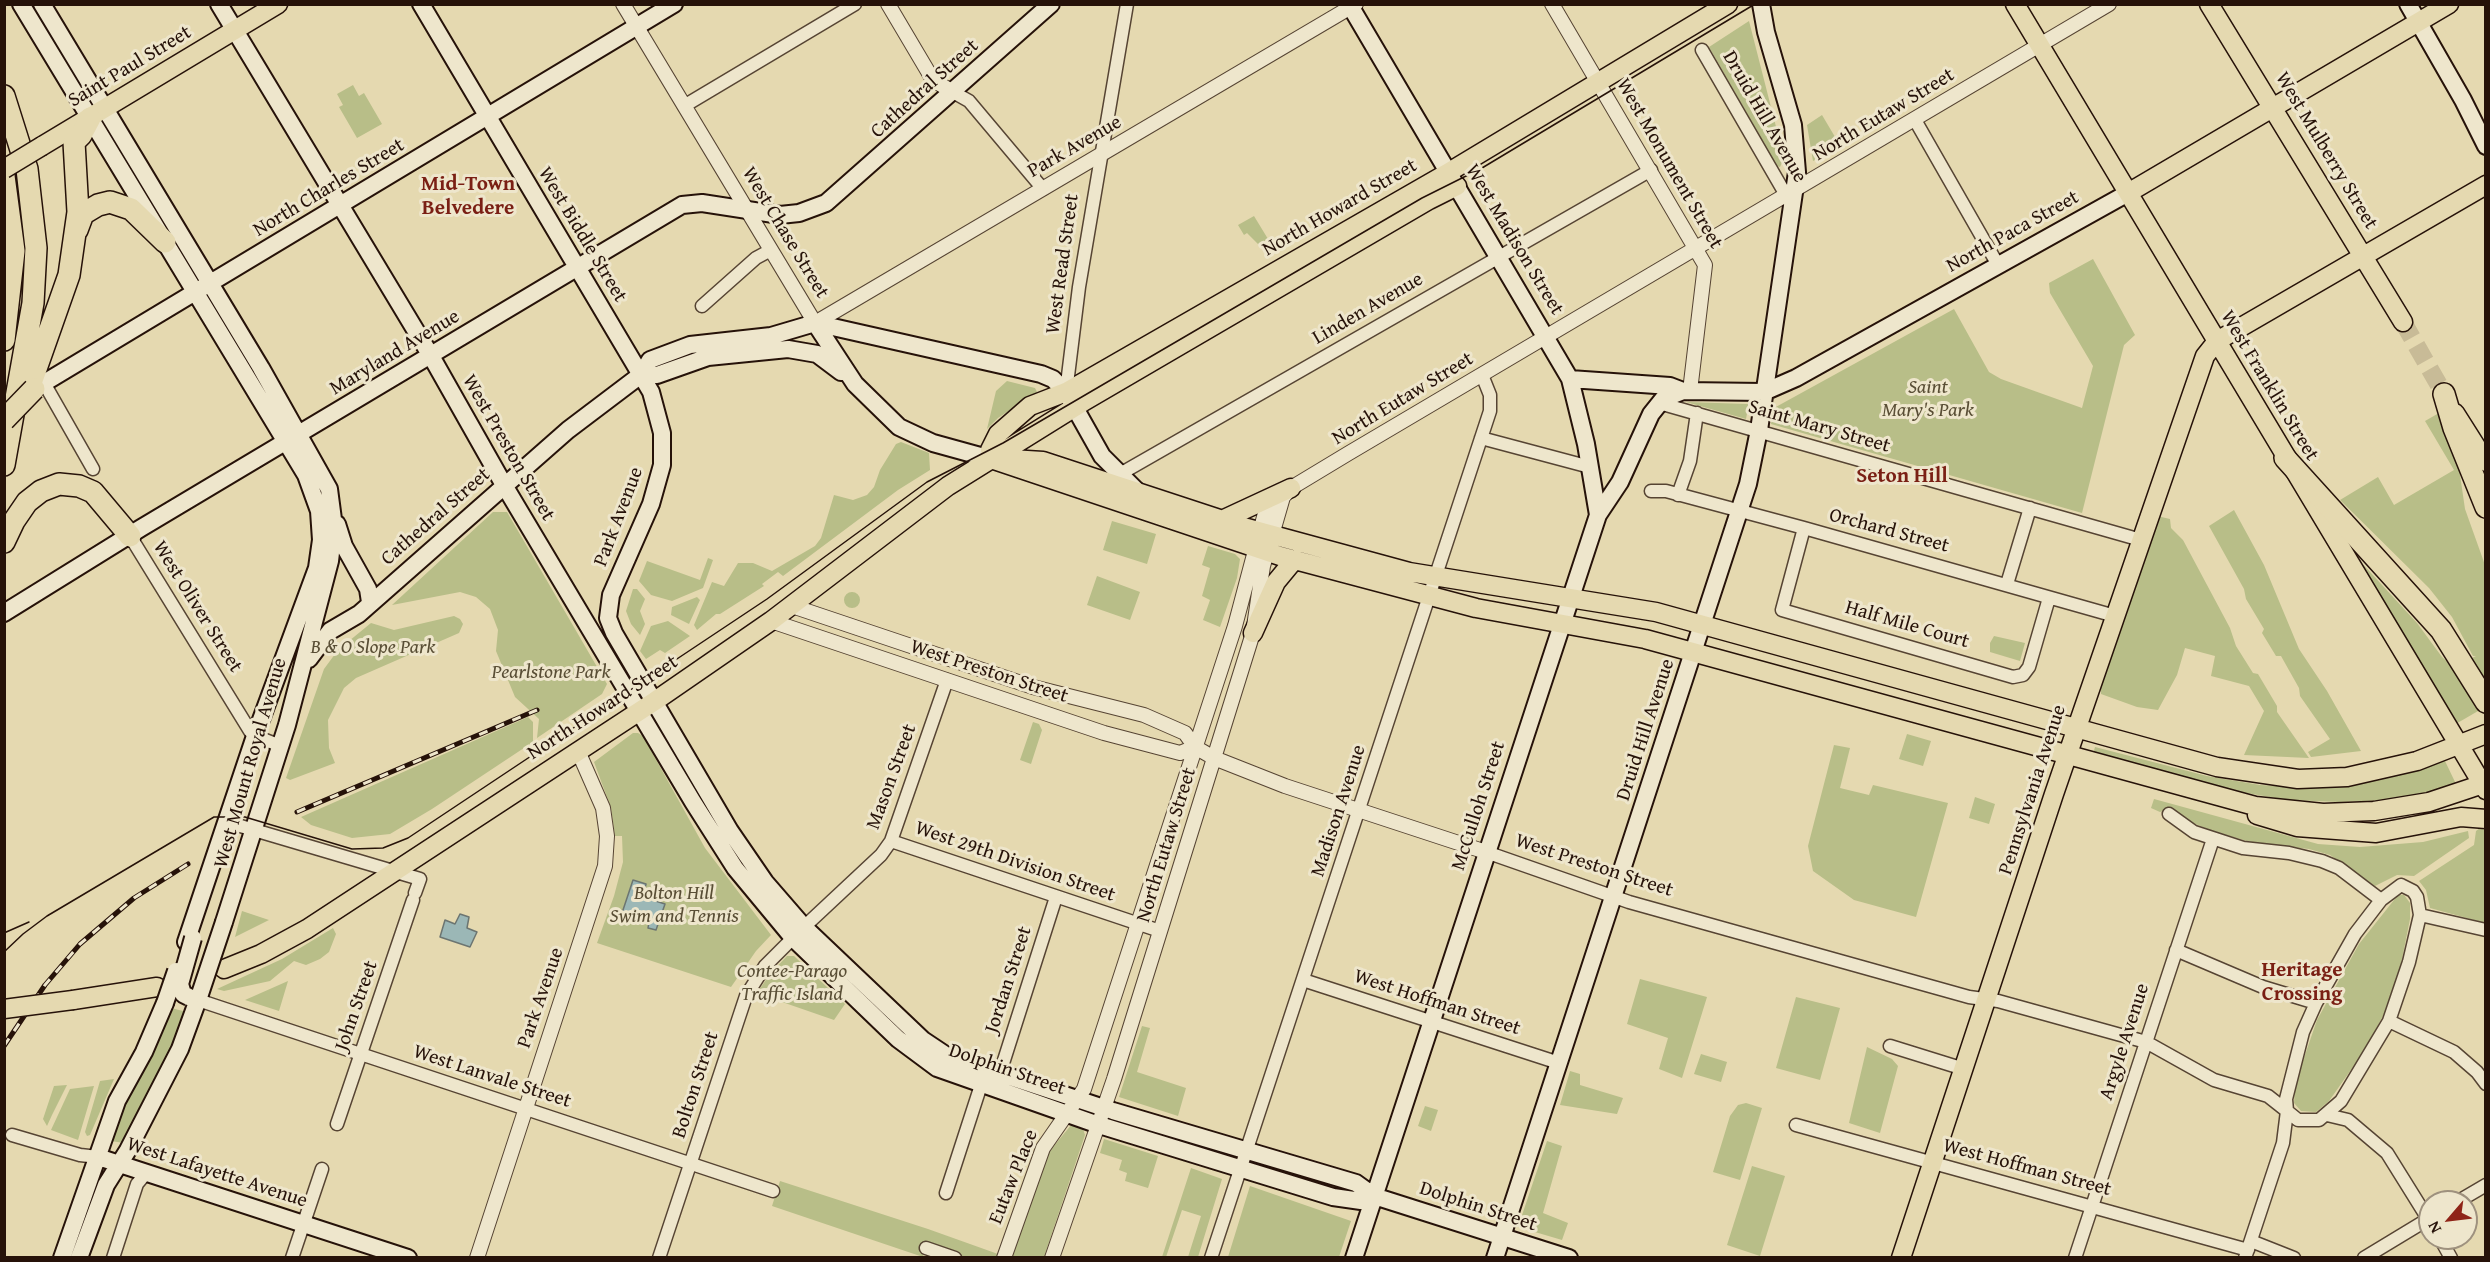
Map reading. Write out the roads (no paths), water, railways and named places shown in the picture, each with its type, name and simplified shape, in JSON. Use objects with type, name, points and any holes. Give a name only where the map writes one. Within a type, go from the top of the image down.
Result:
[{"type":"highway","points":[[4,96],[27,169],[36,248],[32,313],[4,465]]},
{"type":"highway","points":[[74,245],[78,212],[74,142],[98,113]]},
{"type":"highway","points":[[4,176],[14,251],[4,340]]},
{"type":"highway","points":[[4,475],[37,365],[64,293],[83,214],[98,204],[110,202],[131,209],[165,242]]},
{"type":"highway","points":[[4,420],[40,386]]},
{"type":"highway","points":[[2444,394],[2454,428],[2486,507]]},
{"type":"highway","points":[[2285,458],[2343,524],[2420,605],[2459,656],[2486,702]]},
{"type":"highway","points":[[4,542],[27,502],[41,490],[59,484],[79,486],[93,492],[130,536]]},
{"type":"main road","points":[[21,4],[98,113],[203,288]]},
{"type":"main road","points":[[42,4],[165,242],[203,288]]},
{"type":"main road","name":"West Preston Street","points":[[219,4],[431,356],[504,485],[639,712]]},
{"type":"main road","name":"Saint Paul Street","points":[[4,169],[278,4]]},
{"type":"main road","name":"West Biddle Street","points":[[421,4],[577,270],[642,374]]},
{"type":"main road","name":"North Charles Street","points":[[4,406],[341,206],[674,4]]},
{"type":"main road","name":"Cathedral Street","points":[[826,203],[1052,4]]},
{"type":"main road","name":"North Howard Street","points":[[224,969],[261,954],[307,929],[639,712],[792,606],[888,530],[991,459],[1070,400],[1429,200],[1453,179],[1599,82],[1728,4]]},
{"type":"main road","points":[[1761,4],[1793,125],[1798,155],[1790,197]]},
{"type":"main road","name":"West Franklin Street","points":[[2015,4],[2285,458],[2484,786]]},
{"type":"main road","name":"West Mulberry Street","points":[[2209,4],[2403,322]]},
{"type":"main road","points":[[2408,4],[2463,100],[2486,146]]},
{"type":"main road","name":"North Paca Street","points":[[1570,379],[1670,386],[1686,391],[1764,392],[1796,378],[2128,194],[2449,4]]},
{"type":"main road","name":"West Madison Street","points":[[1352,5],[1570,379],[1590,467],[1598,515]]},
{"type":"main road","points":[[2217,341],[2362,255],[2486,186]]},
{"type":"main road","name":"Druid Hill Avenue","points":[[1495,1257],[1739,512],[1759,430],[1790,197]]},
{"type":"main road","name":"Maryland Avenue","points":[[4,613],[682,205],[702,203],[746,211],[789,214],[826,203]]},
{"type":"main road","name":"West Mount Royal Avenue","points":[[79,1257],[106,1185],[180,1049],[255,830],[281,746],[330,561],[334,527],[332,506],[323,475],[293,439],[203,288]]},
{"type":"main road","points":[[815,323],[855,384]]},
{"type":"main road","name":"Cathedral Street","points":[[300,673],[330,631],[359,614],[591,411],[642,374],[650,360],[682,347],[708,341],[771,336],[815,323]]},
{"type":"main road","name":"West Chase Street","points":[[815,323],[1049,373],[1070,400]]},
{"type":"main road","name":"Pennsylvania Avenue","points":[[1901,1257],[2141,540],[2200,369],[2205,356],[2217,341]]},
{"type":"main road","points":[[642,374],[657,375],[708,357],[800,349],[823,357],[907,432],[933,443],[1263,541],[1436,577],[1646,610],[2217,767],[2264,776],[2298,779],[2370,773],[2427,758],[2486,734]]},
{"type":"main road","name":"Park Avenue","points":[[642,374],[659,415],[662,465],[651,504],[611,596],[608,618],[614,633],[655,701]]},
{"type":"main road","points":[[1659,403],[1670,395],[1686,391]]},
{"type":"main road","points":[[2444,394],[2486,462]]},
{"type":"main road","points":[[1070,400],[1112,478]]},
{"type":"main road","name":"North Howard Street","points":[[991,459],[992,442],[1015,417],[1030,406],[1070,400]]},
{"type":"main road","name":"McCulloh Street","points":[[1354,1257],[1598,515],[1620,482],[1651,414],[1659,403]]},
{"type":"main road","name":"West Mount Royal Avenue","points":[[62,1257],[117,1101],[144,1052],[161,995],[186,942],[255,736],[293,639],[317,568],[321,540],[315,496],[293,439]]},
{"type":"main road","points":[[991,459],[1025,458],[1112,478],[1147,496],[1222,520],[1295,560],[1485,609],[1645,639],[2208,795],[2255,806],[2347,813],[2401,808],[2484,786]]},
{"type":"main road","points":[[1222,520],[1237,516],[1291,488]]},
{"type":"main road","points":[[332,506],[344,546],[368,589],[370,602]]},
{"type":"main road","points":[[1253,633],[1276,582],[1295,560]]},
{"type":"main road","name":"Cathedral Street","points":[[293,639],[313,623],[370,602]]},
{"type":"main road","name":"Dolphin Street","points":[[655,701],[748,859],[798,933],[922,1040],[947,1056],[999,1076],[1077,1100],[1099,1116],[1241,1169],[1342,1200],[1361,1201],[1374,1196]]},
{"type":"main road","name":"Dolphin Street","points":[[639,712],[735,868],[912,1052],[937,1068],[1065,1113],[1099,1116],[1246,1151],[1356,1183],[1374,1196],[1501,1238],[1569,1257]]},
{"type":"main road","points":[[2208,795],[2250,813],[2297,827],[2348,832],[2404,830],[2461,817],[2486,819]]},
{"type":"main road","points":[[192,922],[192,943],[180,984],[181,991],[196,997]]},
{"type":"main road","points":[[4,1010],[74,1000],[161,995]]},
{"type":"main road","name":"West Lafayette Avenue","points":[[98,1157],[408,1257]]},
{"type":"street","name":"West Chase Street","points":[[623,4],[769,251],[815,323]]},
{"type":"street","points":[[684,106],[855,4]]},
{"type":"street","points":[[888,4],[933,80],[969,101],[1043,189]]},
{"type":"street","name":"West Read Street","points":[[1070,400],[1079,287],[1127,4]]},
{"type":"street","name":"West Monument Street","points":[[1552,4],[1705,266],[1686,391]]},
{"type":"street","name":"North Eutaw Street","points":[[1065,1113],[1084,1089],[1263,541],[1281,502],[1291,488],[1697,249],[1790,197],[2109,4]]},
{"type":"street","name":"Park Avenue","points":[[815,323],[1101,157],[1352,5]]},
{"type":"street","name":"Druid Hill Avenue","points":[[1702,50],[1790,197]]},
{"type":"street","points":[[1915,120],[1998,266]]},
{"type":"street","name":"Linden Avenue","points":[[1112,478],[1651,170]]},
{"type":"street","points":[[702,306],[756,258],[769,251]]},
{"type":"street","name":"West Read Street","points":[[1049,373],[1072,353]]},
{"type":"street","name":"Madison Avenue","points":[[1211,1257],[1481,438],[1491,404],[1482,375]]},
{"type":"street","points":[[40,386],[93,469]]},
{"type":"street","name":"Saint Mary Street","points":[[1659,403],[2141,540]]},
{"type":"street","points":[[1678,495],[1690,461],[1697,413]]},
{"type":"street","points":[[1481,438],[1590,467]]},
{"type":"street","name":"Orchard Street","points":[[1652,491],[1678,495],[1804,528],[2115,616]]},
{"type":"street","name":"North Eutaw Street","points":[[1099,1116],[1160,931],[1253,633],[1269,498]]},
{"type":"street","points":[[2007,584],[2030,508]]},
{"type":"street","name":"Half Mile Court","points":[[1804,528],[1782,610],[2008,675],[2018,676],[2029,667],[2049,598]]},
{"type":"street","name":"West Oliver Street","points":[[130,536],[255,736]]},
{"type":"street","name":"West Preston Street","points":[[792,606],[1033,687],[1144,715],[1185,733],[1195,747],[1214,758],[1359,811],[1614,895],[1767,940],[2146,1042],[2214,1080],[2268,1096]]},
{"type":"street","name":"West Preston Street","points":[[771,621],[1130,740],[1180,753],[1195,747]]},
{"type":"street","name":"Mason Street","points":[[798,933],[881,855],[891,841],[947,680]]},
{"type":"street","points":[[255,736],[281,746]]},
{"type":"street","name":"Park Avenue","points":[[477,1257],[600,884],[607,851],[603,808],[578,751]]},
{"type":"street","points":[[2169,814],[2184,826],[2257,852],[2289,853],[2322,861],[2338,868],[2380,900]]},
{"type":"street","points":[[227,822],[393,872]]},
{"type":"street","name":"Argyle Avenue","points":[[2075,1257],[2213,838]]},
{"type":"street","name":"West 29th Division Street","points":[[891,841],[1160,931]]},
{"type":"street","name":"John Street","points":[[337,1124],[420,879],[393,872]]},
{"type":"street","points":[[2248,1249],[2283,1143],[2290,1083],[2303,1032],[2316,1002],[2355,934],[2380,900],[2396,887],[2407,887],[2417,897],[2420,915],[2409,962],[2389,1022],[2360,1073],[2338,1104],[2327,1115],[2306,1122],[2283,1143]]},
{"type":"street","name":"Jordan Street","points":[[999,1076],[1056,897]]},
{"type":"street","points":[[2420,915],[2486,930]]},
{"type":"street","name":"Bolton Street","points":[[659,1257],[746,996],[765,966],[798,933]]},
{"type":"street","points":[[2176,950],[2263,987],[2316,1002]]},
{"type":"street","name":"West Hoffman Street","points":[[1303,980],[1559,1063]]},
{"type":"street","name":"West Lanvale Street","points":[[196,997],[773,1191]]},
{"type":"street","points":[[2389,1022],[2454,1052],[2477,1072],[2486,1084]]},
{"type":"street","points":[[1890,1046],[1964,1069]]},
{"type":"street","points":[[2268,1096],[2281,1091],[2290,1083]]},
{"type":"street","points":[[946,1193],[981,1085]]},
{"type":"street","points":[[2268,1096],[2298,1120],[2306,1122]]},
{"type":"street","points":[[2338,1104],[2348,1120],[2387,1153],[2418,1201]]},
{"type":"street","name":"Eutaw Place","points":[[1004,1257],[1043,1148],[1065,1113]]},
{"type":"street","points":[[2327,1115],[2348,1120]]},
{"type":"street","points":[[1052,1257],[1099,1116]]},
{"type":"street","name":"West Hoffman Street","points":[[1796,1125],[2248,1249],[2294,1257]]},
{"type":"street","name":"West Lafayette Avenue","points":[[12,1135],[80,1155],[98,1157]]},
{"type":"street","points":[[292,1257],[322,1169]]},
{"type":"street","points":[[113,1257],[137,1184],[147,1172]]},
{"type":"street","points":[[2364,1257],[2418,1227]]},
{"type":"street","points":[[926,1248],[955,1257]]},
{"type":"water","points":[[633,880],[646,884],[643,897],[665,904],[656,930],[648,928],[649,922],[622,913]]},
{"type":"water","points":[[460,914],[469,917],[467,928],[477,932],[470,947],[440,937],[445,920],[455,924]]},
{"type":"tunnel","points":[[2403,322],[2444,394]]},
{"type":"tram line","points":[[4,952],[47,916],[214,817],[245,817],[352,849],[383,848],[408,838],[767,599],[927,482],[1003,443],[1422,198],[1482,168],[1755,4]]},
{"type":"tram line","points":[[4,933],[29,922]]},
{"type":"railway","points":[[297,812],[537,710]]},
{"type":"railway","points":[[4,1046],[45,985],[80,944],[134,898],[188,864]]},
{"type":"district","name":"Mid-Town Belvedere","points":[[468,197]]},
{"type":"district","name":"Seton Hill","points":[[1902,477]]},
{"type":"district","name":"Heritage Crossing","points":[[2302,983]]},
{"type":"park label","name":"Saint Mary's Park","points":[[1928,400]]},
{"type":"park label","name":"B & O Slope Park","points":[[373,648]]},
{"type":"park label","name":"Pearlstone Park","points":[[551,673]]},
{"type":"park label","name":"Bolton Hill Swim and Tennis","points":[[674,906]]},
{"type":"park label","name":"Contee-Parago Traffic Island","points":[[792,984]]}]
